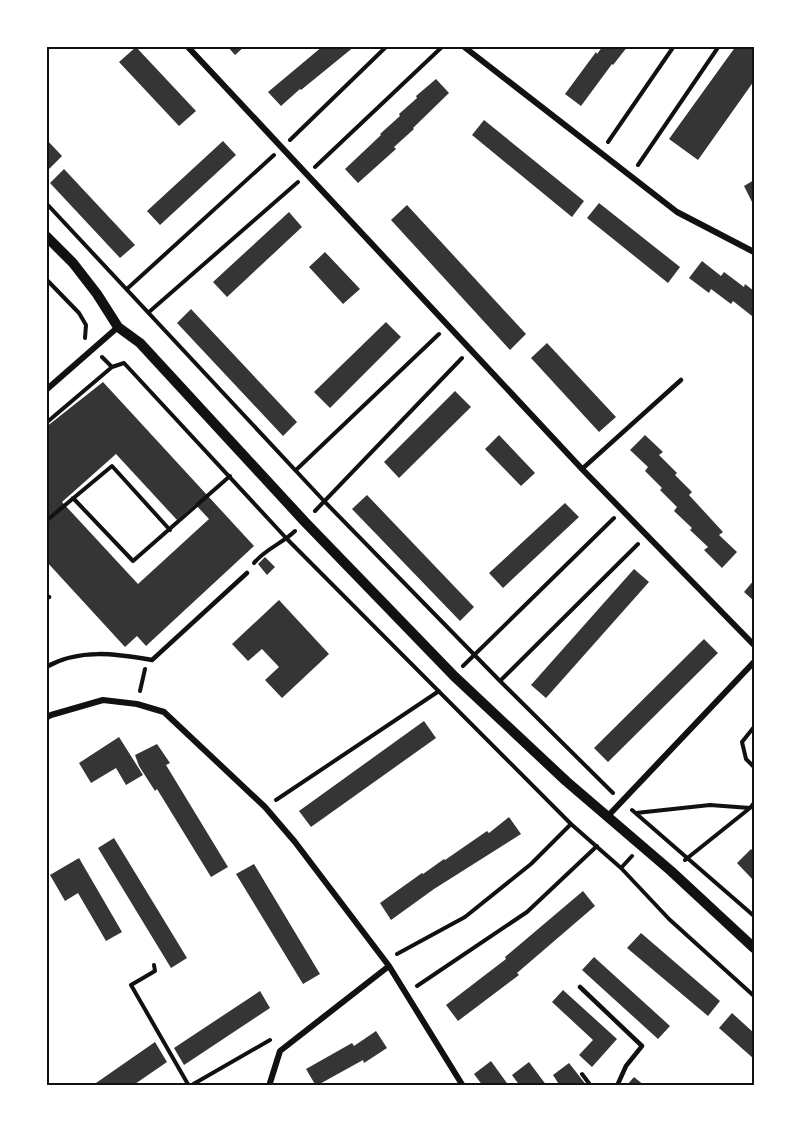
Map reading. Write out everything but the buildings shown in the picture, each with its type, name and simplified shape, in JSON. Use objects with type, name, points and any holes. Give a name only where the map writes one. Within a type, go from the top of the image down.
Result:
[{"type":"street","points":[[187,46],[582,469],[754,645]]},
{"type":"street","points":[[463,46],[677,212],[754,252]]},
{"type":"street","points":[[46,236],[73,263],[118,327],[140,343],[305,522],[454,676],[754,948]]},
{"type":"street","points":[[46,390],[118,327]]},
{"type":"street","points":[[607,817],[754,662]]},
{"type":"street","points":[[46,718],[104,700],[137,704],[164,712],[265,807],[295,842],[387,963],[464,1086]]},
{"type":"street","points":[[269,1086],[280,1051],[387,963]]},
{"type":"lane","points":[[582,469],[681,380]]},
{"type":"lane","points":[[46,667],[86,654],[115,654],[152,660],[247,573]]},
{"type":"lane","points":[[580,987],[642,1046],[626,1066],[618,1086]]},
{"type":"path","points":[[128,288],[282,147],[387,46]]},
{"type":"path","points":[[600,152],[674,46]]},
{"type":"path","points":[[631,175],[718,46]]},
{"type":"path","points":[[46,203],[128,288],[324,501],[474,655],[622,801],[754,916]]},
{"type":"path","points":[[46,279],[79,313],[86,325],[85,338],[94,349]]},
{"type":"path","points":[[296,470],[448,325]]},
{"type":"path","points":[[247,573],[260,555],[287,539],[305,522],[470,349]]},
{"type":"path","points":[[46,423],[112,367],[124,363],[287,539],[571,824],[621,868],[669,919],[754,996]]},
{"type":"path","points":[[46,521],[112,466],[170,530]]},
{"type":"path","points":[[73,498],[133,561],[230,476]]},
{"type":"path","points":[[265,807],[439,691],[622,510]]},
{"type":"path","points":[[500,681],[647,536]]},
{"type":"path","points":[[137,704],[147,659]]},
{"type":"path","points":[[754,727],[742,742],[746,759],[754,767]]},
{"type":"path","points":[[671,871],[754,803]]},
{"type":"path","points":[[635,813],[710,805],[750,808]]},
{"type":"path","points":[[387,963],[465,917],[531,864],[571,824]]},
{"type":"path","points":[[407,994],[527,912],[597,846]]},
{"type":"path","points":[[621,868],[640,847]]},
{"type":"path","points":[[154,965],[155,971],[132,986],[190,1086],[274,1038],[290,1043]]},
{"type":"path","points":[[582,1074],[591,1086]]}]
